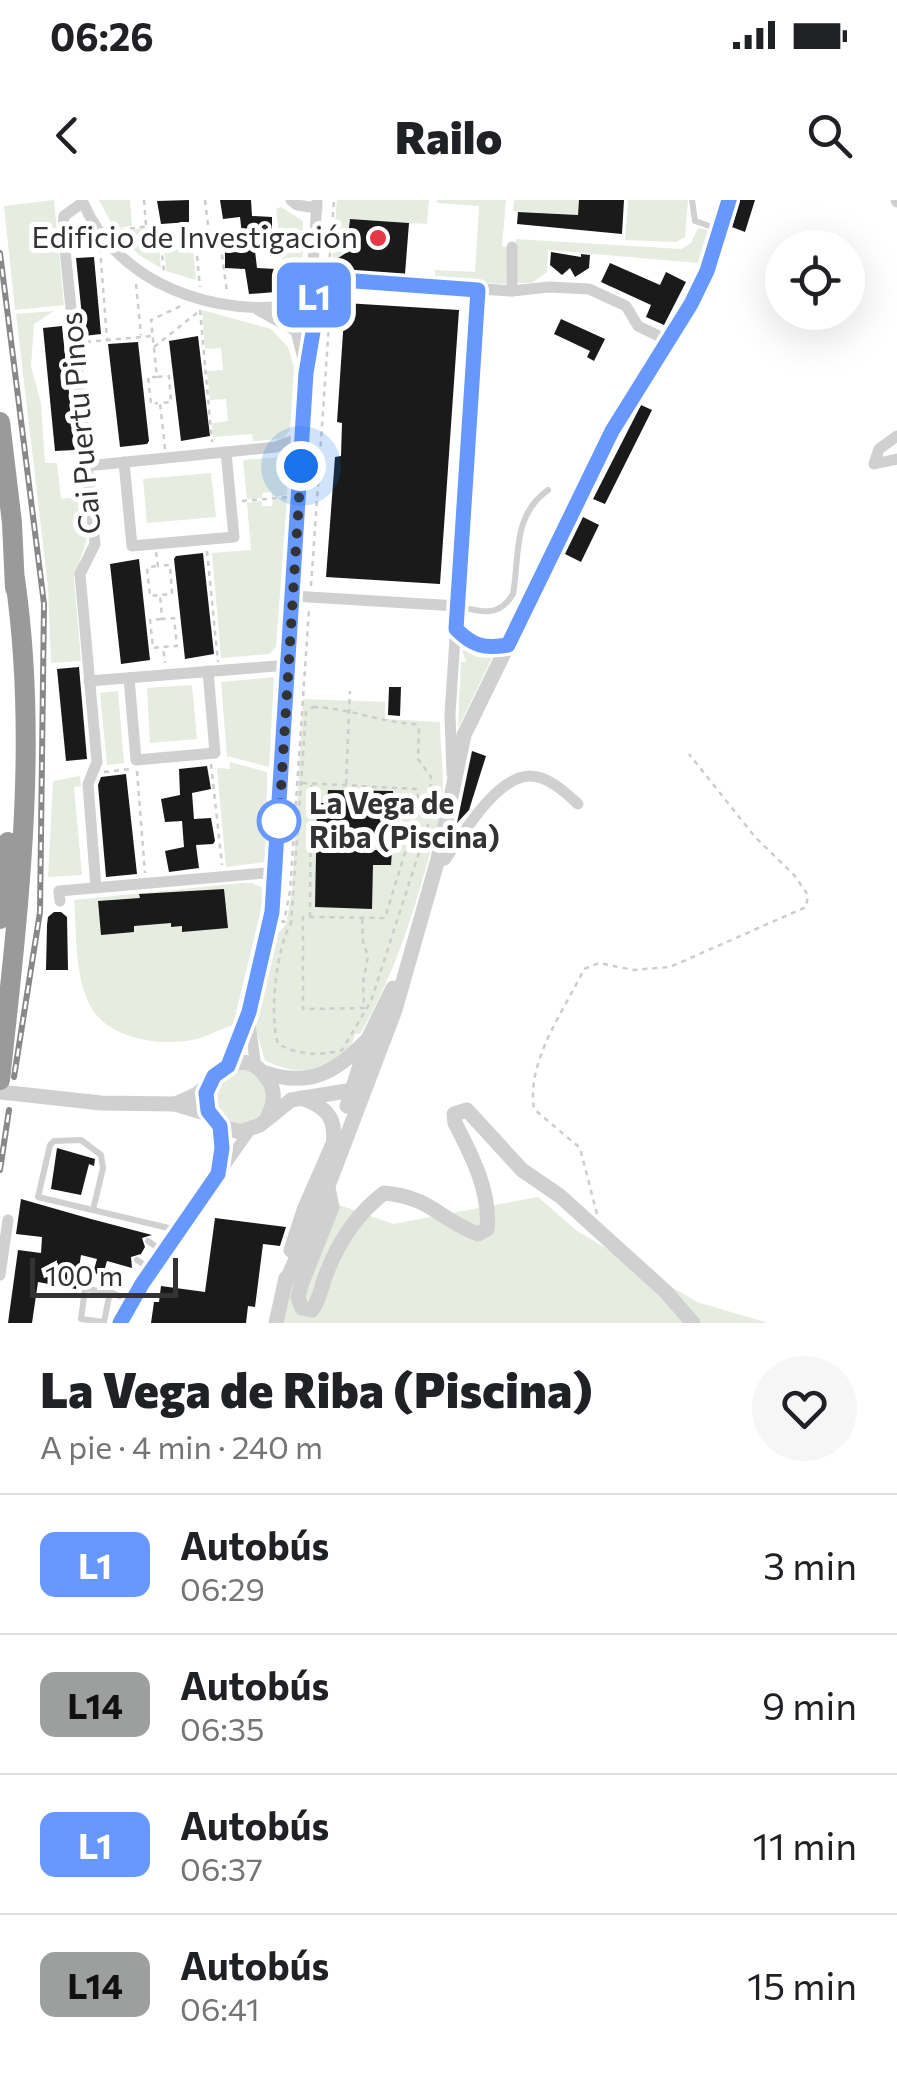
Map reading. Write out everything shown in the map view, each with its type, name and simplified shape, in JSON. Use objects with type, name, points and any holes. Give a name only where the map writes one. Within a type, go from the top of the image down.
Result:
[{"type":"highway","points":[[0,422],[24,641],[25,784],[2,1088]]},
{"type":"highway","points":[[0,919],[16,738],[16,579]]},
{"type":"street","points":[[175,1104],[193,1096],[228,1066],[249,1012],[270,920],[306,373],[314,320],[317,204],[297,205],[292,200]]},
{"type":"street","points":[[276,1323],[304,1210],[341,1137],[410,952],[438,860],[464,735],[612,431],[691,304],[707,271],[728,200]]},
{"type":"street","points":[[82,201],[116,256],[165,286],[258,310],[294,330],[306,331],[314,320]]},
{"type":"street","name":"Cai Puertu Pinos","points":[[82,201],[64,216],[94,544],[80,574],[96,762],[88,784],[96,888]]},
{"type":"street","points":[[512,247],[512,291]]},
{"type":"street","points":[[313,271],[328,279],[478,290],[589,288],[626,306],[638,326],[667,340]]},
{"type":"street","points":[[306,373],[288,322],[313,271]]},
{"type":"street","points":[[453,777],[450,714],[478,290]]},
{"type":"street","points":[[258,310],[310,308],[314,320]]},
{"type":"street","points":[[276,447],[303,436]]},
{"type":"street","points":[[897,436],[879,448],[874,464],[897,459]]},
{"type":"street","points":[[86,466],[276,447],[292,450],[301,460]]},
{"type":"street","points":[[124,462],[132,546],[234,537],[220,452]]},
{"type":"street","points":[[293,596],[457,606]]},
{"type":"street","points":[[456,629],[470,643],[487,648],[508,645]]},
{"type":"street","points":[[89,681],[289,664]]},
{"type":"street","points":[[129,678],[137,764],[216,753],[214,671]]},
{"type":"street","points":[[438,860],[445,860],[479,812],[509,782],[531,776],[559,786],[578,804]]},
{"type":"street","points":[[60,902],[59,891],[276,872]]},
{"type":"street","points":[[249,1012],[258,1069],[272,1087],[268,1117]]},
{"type":"street","points":[[228,1066],[258,1069],[286,1080],[326,1074],[375,1041]]},
{"type":"street","points":[[285,1284],[328,1186],[353,1090],[375,1041]]},
{"type":"street","points":[[326,1074],[340,1078],[353,1090]]},
{"type":"street","points":[[208,1084],[206,1102],[222,1148],[218,1174]]},
{"type":"street","points":[[2,1088],[28,1095],[101,1103],[175,1104],[230,1130],[250,1130]]},
{"type":"street","points":[[120,1323],[151,1270],[250,1130],[291,1100],[353,1090]]},
{"type":"street","points":[[300,1098],[323,1106],[341,1137]]},
{"type":"street","points":[[328,1186],[332,1207],[301,1285],[298,1298],[302,1308],[312,1310],[320,1299],[325,1275],[338,1248],[362,1214],[384,1193],[408,1195],[429,1204],[460,1228],[478,1234],[487,1229],[489,1213],[481,1183],[455,1122],[454,1114],[467,1110],[522,1170],[560,1196],[665,1290],[693,1323]]},
{"type":"street","points":[[0,1275],[8,1220]]},
{"type":"lane","points":[[692,200],[695,221],[720,230]]},
{"type":"lane","points":[[457,606],[489,613],[507,604],[515,582],[524,514],[548,490]]},
{"type":"lane","points":[[93,1210],[103,1168],[100,1155],[81,1140],[54,1141],[38,1197],[93,1210],[178,1230]]},
{"type":"lane","points":[[148,1241],[164,1252]]},
{"type":"lane","points":[[137,1260],[151,1270]]},
{"type":"lane","points":[[110,1292],[104,1322],[81,1319],[85,1289],[110,1292],[132,1301]]},
{"type":"path","points":[[144,200],[146,227]]},
{"type":"path","points":[[205,200],[209,234]]},
{"type":"path","points":[[270,920],[284,922],[290,890],[334,200]]},
{"type":"path","points":[[107,340],[97,250],[102,237],[160,226],[165,286]]},
{"type":"path","points":[[161,240],[219,233],[228,303]]},
{"type":"path","points":[[195,236],[200,311],[220,452]]},
{"type":"path","points":[[134,269],[141,337]]},
{"type":"path","points":[[157,377],[151,320],[200,297]]},
{"type":"path","points":[[154,347],[200,311]]},
{"type":"path","points":[[74,343],[153,336]]},
{"type":"path","points":[[169,376],[172,402],[160,403],[151,404],[148,377],[169,376]]},
{"type":"path","points":[[160,403],[166,458]]},
{"type":"path","points":[[230,502],[299,496]]},
{"type":"path","points":[[206,540],[214,671]]},
{"type":"path","points":[[156,544],[158,566]]},
{"type":"path","points":[[170,565],[172,594],[160,595],[150,596],[147,568],[170,565]]},
{"type":"path","points":[[160,595],[162,619]]},
{"type":"path","points":[[174,618],[177,646],[163,647],[153,648],[150,620],[174,618]]},
{"type":"path","points":[[163,647],[166,675]]},
{"type":"path","points":[[346,786],[350,690]]},
{"type":"path","points":[[313,707],[349,710],[384,722],[419,727],[418,758],[431,777],[428,826],[370,1001],[342,1050],[327,1054],[291,1052],[278,1044],[273,1029],[282,939],[292,923],[306,712],[313,707]]},
{"type":"path","points":[[210,753],[223,877]]},
{"type":"path","points":[[603,1235],[580,1148],[534,1109],[532,1097],[533,1076],[584,968],[599,964],[633,970],[670,967],[806,907],[808,895],[794,875],[754,837],[689,754]]},
{"type":"path","points":[[93,773],[137,764],[146,884]]},
{"type":"path","points":[[302,784],[418,788],[419,807],[384,918],[303,917],[303,1009],[364,1008],[368,956],[362,918]]},
{"type":"path","points":[[310,917],[311,784]]},
{"type":"shaded area","points":[[54,200],[64,305],[15,310],[4,206]]},
{"type":"shaded area","points":[[99,200],[130,200],[132,226],[114,228]]},
{"type":"shaded area","points":[[337,200],[429,200],[427,224],[350,219],[346,253],[332,261]]},
{"type":"shaded area","points":[[437,200],[506,200],[502,246],[508,247],[506,284],[435,281],[435,270],[475,272],[479,206]]},
{"type":"shaded area","points":[[514,200],[579,200],[578,215],[513,211]]},
{"type":"shaded area","points":[[628,200],[688,200],[685,237],[676,242],[625,240]]},
{"type":"shaded area","points":[[281,207],[303,221],[301,269],[286,291],[276,209]]},
{"type":"shaded area","points":[[157,227],[161,268],[139,255],[117,231]]},
{"type":"shaded area","points":[[698,228],[708,230],[698,263],[548,250],[547,272],[532,283],[516,283],[516,239],[681,249],[691,243]]},
{"type":"shaded area","points":[[193,248],[196,280],[166,271],[164,250]]},
{"type":"shaded area","points":[[202,310],[271,329],[288,347],[294,367],[290,430],[283,439],[253,441],[252,434],[213,437],[212,423],[228,421],[226,399],[210,400],[207,371],[223,370],[221,348],[205,349]]},
{"type":"shaded area","points":[[54,311],[34,324],[31,367],[41,403],[45,463],[57,463],[61,499],[83,496],[87,539],[74,578],[81,661],[51,663],[48,587],[16,314]]},
{"type":"shaded area","points":[[281,457],[289,462],[287,495],[272,497],[271,492],[262,493],[262,498],[247,499],[243,460]]},
{"type":"shaded area","points":[[211,473],[216,517],[147,523],[143,479]]},
{"type":"shaded area","points":[[287,498],[276,647],[269,654],[221,658],[212,553],[251,550],[247,503],[262,501],[262,506],[272,506],[273,499]]},
{"type":"shaded area","points":[[462,649],[477,657],[492,658],[458,728],[461,662],[466,662]]},
{"type":"shaded area","points":[[274,677],[269,767],[227,756],[221,682]]},
{"type":"shaded area","points":[[192,685],[197,739],[150,743],[147,688]]},
{"type":"shaded area","points":[[118,691],[124,763],[107,765],[100,693]]},
{"type":"shaded area","points":[[303,699],[385,702],[385,719],[440,722],[443,784],[437,827],[420,890],[381,994],[360,1034],[355,1034],[341,1058],[318,1069],[304,1070],[265,1060],[255,1028],[275,937],[286,924],[292,892]]},
{"type":"shaded area","points":[[230,762],[267,772],[266,862],[226,867],[217,768],[230,769]]},
{"type":"shaded area","points":[[80,776],[81,786],[74,787],[82,875],[48,877],[53,781]]},
{"type":"shaded area","points":[[242,883],[261,887],[264,897],[233,1025],[197,1039],[169,1042],[124,1034],[99,1018],[82,982],[74,900]]},
{"type":"shaded area","points":[[240,1068],[250,1070],[268,1088],[262,1116],[241,1126],[217,1112],[213,1101],[214,1085]]},
{"type":"shaded area","points":[[538,1197],[577,1231],[697,1302],[768,1323],[282,1323],[288,1288],[320,1198],[393,1224]]},
{"type":"building","points":[[189,200],[189,222],[161,224],[157,201]]},
{"type":"building","points":[[220,200],[251,200],[252,216],[272,217],[272,240],[254,242],[257,268],[276,269],[276,292],[249,294],[245,269],[225,268],[225,245],[243,243],[240,217],[223,219]]},
{"type":"building","points":[[579,200],[624,200],[622,234],[517,224],[518,212],[578,215]]},
{"type":"building","points":[[740,200],[755,200],[745,232],[732,227]]},
{"type":"building","name":"Edificio de Investigación","points":[[350,219],[409,223],[405,274],[341,270],[335,260],[346,253]]},
{"type":"building","points":[[551,252],[590,255],[589,268],[575,277],[570,268],[562,275],[550,265]]},
{"type":"building","points":[[94,257],[101,334],[84,336],[76,258]]},
{"type":"building","points":[[610,263],[660,285],[666,272],[686,282],[664,325],[646,317],[651,305],[601,282]]},
{"type":"building","points":[[345,303],[459,310],[440,584],[326,577],[335,457],[341,456],[342,423],[337,422]]},
{"type":"building","points":[[561,319],[605,339],[594,361],[587,357],[590,351],[554,334]]},
{"type":"building","points":[[62,326],[75,450],[55,451],[43,328]]},
{"type":"building","points":[[198,336],[210,436],[181,441],[169,341]]},
{"type":"building","points":[[138,342],[149,441],[120,447],[108,344]]},
{"type":"building","points":[[641,405],[652,410],[605,504],[593,499]]},
{"type":"building","points":[[583,517],[599,525],[581,562],[565,554]]},
{"type":"building","points":[[203,553],[214,654],[185,659],[174,559]]},
{"type":"building","points":[[139,559],[150,660],[121,664],[110,564]]},
{"type":"building","points":[[79,667],[87,759],[66,761],[57,669]]},
{"type":"building","points":[[389,687],[401,687],[400,716],[388,715]]},
{"type":"building","points":[[472,751],[486,756],[469,810],[457,823]]},
{"type":"building","points":[[207,766],[211,789],[192,793],[194,819],[211,818],[215,841],[196,845],[199,868],[169,872],[165,851],[184,847],[182,821],[165,822],[161,799],[180,795],[179,769]]},
{"type":"building","points":[[126,774],[137,874],[106,877],[98,785],[101,777]]},
{"type":"building","points":[[328,790],[393,791],[393,806],[385,806],[385,821],[392,821],[392,836],[340,836],[340,848],[392,851],[391,865],[373,865],[372,909],[315,907],[317,803],[327,803]]},
{"type":"building","points":[[224,889],[228,928],[182,932],[182,926],[171,927],[171,923],[134,926],[134,932],[101,935],[98,901],[140,898],[139,894]]},
{"type":"building","points":[[54,912],[67,917],[68,970],[46,970],[48,917]]},
{"type":"building","points":[[57,1148],[95,1159],[94,1166],[89,1164],[81,1195],[51,1189]]},
{"type":"building","points":[[21,1199],[152,1235],[142,1238],[145,1247],[141,1254],[131,1257],[132,1268],[107,1261],[103,1275],[93,1273],[97,1259],[81,1255],[76,1289],[38,1282],[32,1323],[8,1323],[18,1250],[41,1253],[42,1237],[16,1234]]},
{"type":"building","points":[[215,1218],[286,1227],[280,1246],[263,1244],[255,1307],[248,1306],[246,1323],[151,1323],[161,1286],[205,1292]]},
{"type":"railway","points":[[0,253],[44,604],[40,912],[14,1077]]},
{"type":"railway","points":[[0,1170],[9,1110]]},
{"type":"bus line","name":"L1","points":[[120,1323],[142,1284],[218,1174],[220,1126],[208,1111],[206,1093],[214,1076],[228,1066],[249,1012],[272,912],[306,373],[315,320],[314,278],[478,290],[456,629],[470,643],[487,648],[508,645],[612,431],[691,304],[707,271],[729,200]]},
{"type":"place","name":"Edificio de Investigación","points":[[378,238]]},
{"type":"place","name":"La Vega de Riba (Piscina)","points":[[279,821]]},
{"type":"route","points":[[279,821],[301,466]]}]
